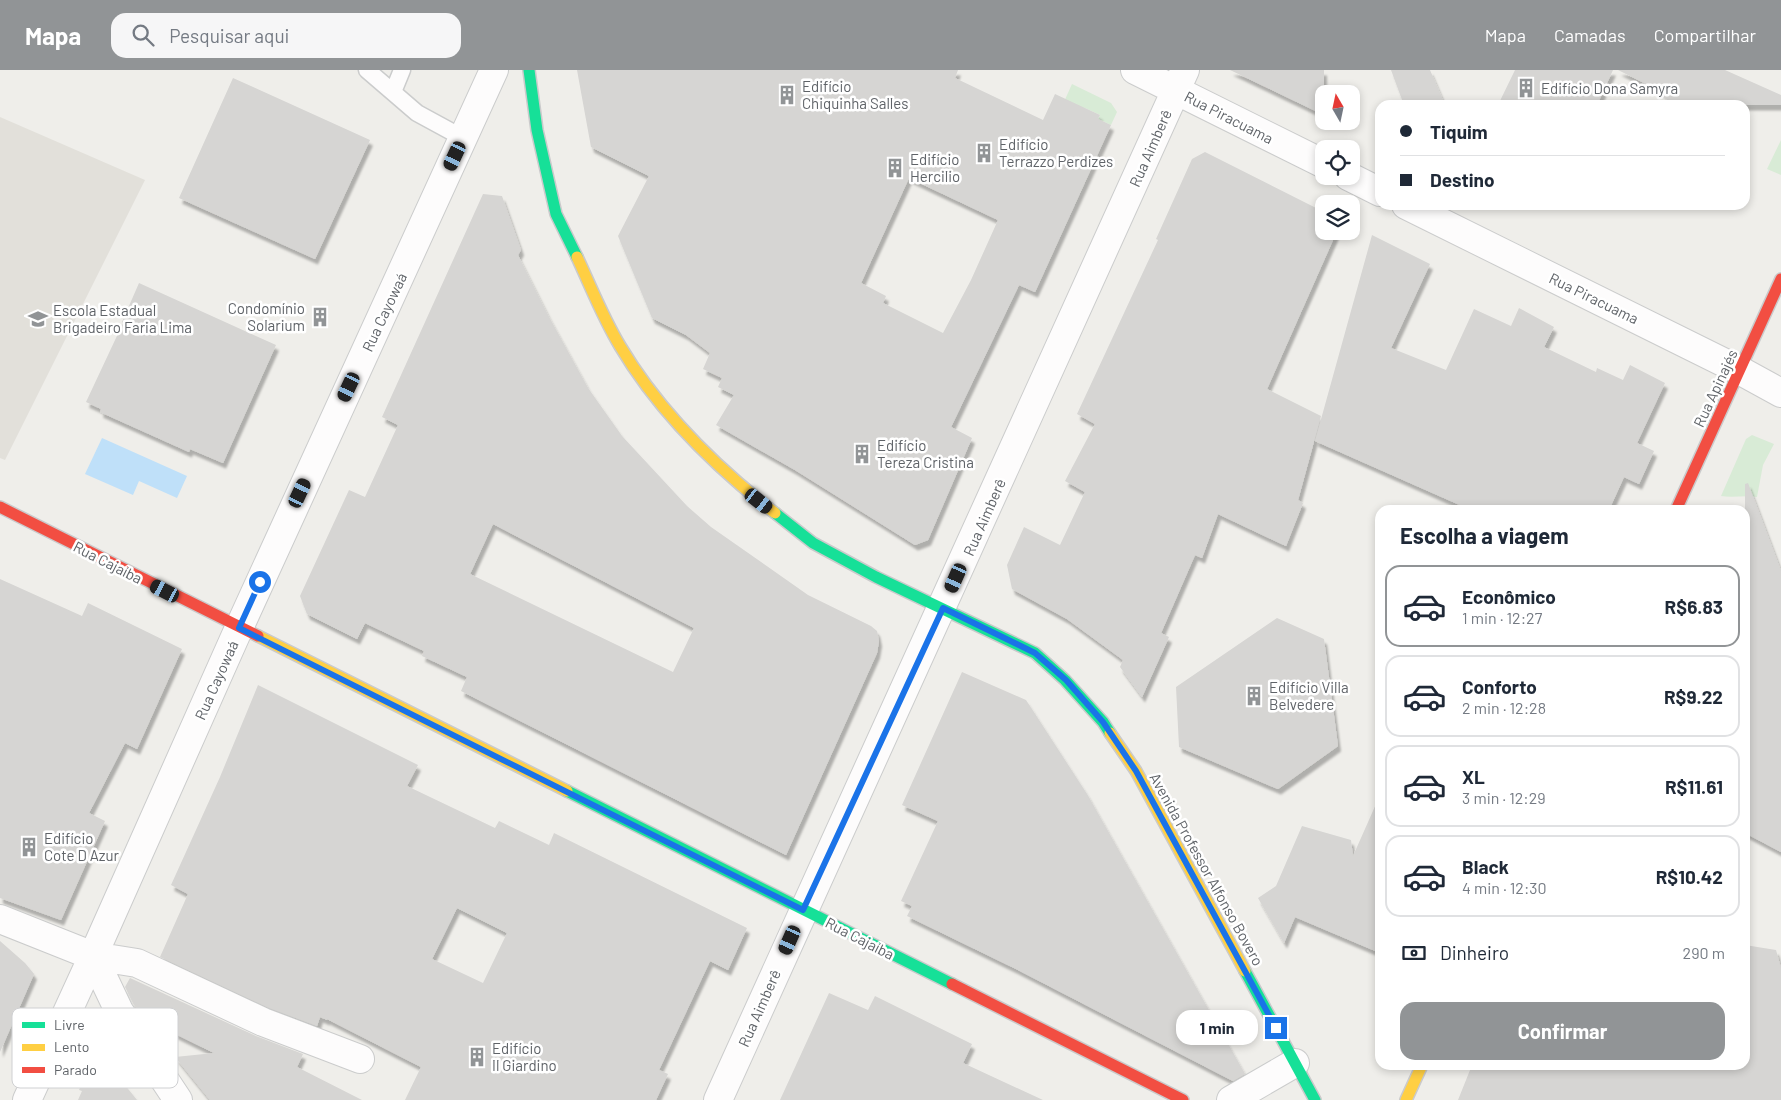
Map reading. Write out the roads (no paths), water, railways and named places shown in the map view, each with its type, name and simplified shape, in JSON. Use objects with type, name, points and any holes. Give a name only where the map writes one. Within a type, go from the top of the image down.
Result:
[{"type":"street","name":"Rua Cayowaá","points":[[69,1008],[239,628],[494,70]]},
{"type":"street","name":"Avenida Professor Alfonso Bovero","points":[[529,70],[537,130],[556,214],[620,346],[658,400],[704,451],[759,501],[813,543],[876,576],[1035,653],[1066,680],[1103,722],[1136,771],[1315,1100]]},
{"type":"street","name":"Rua Piracuama","points":[[1135,70],[1180,80],[1315,159]]},
{"type":"street","name":"Rua Aimberê","points":[[718,1100],[803,910],[943,608],[1180,80]]},
{"type":"street","points":[[1360,182],[1375,190]]},
{"type":"street","name":"Rua Piracuama","points":[[1416,210],[1740,370],[1781,393]]},
{"type":"street","name":"Rua Apinajés","points":[[1678,505],[1781,279]]},
{"type":"street","name":"Rua Cajaíba","points":[[0,507],[1183,1100]]},
{"type":"street","points":[[0,919],[93,956],[137,963],[263,1022],[360,1059]]},
{"type":"street","points":[[93,956],[118,1008]]},
{"type":"street","points":[[1231,1100],[1295,1063]]},
{"type":"street","points":[[1406,1100],[1420,1070]]},
{"type":"street","name":"Rua Cayowaá","points":[[26,1100],[32,1088]]},
{"type":"street","points":[[170,1088],[178,1100]]},
{"type":"lane","points":[[367,70],[417,113],[463,138]]},
{"type":"lane","points":[[392,92],[402,70]]},
{"type":"water","points":[[102,438],[187,476],[177,498],[139,481],[133,495],[85,474]]},
{"type":"place","name":"Edifício Dona Samyra","points":[[1526,88]]},
{"type":"place","name":"Edifício Chiquinha Salles","points":[[787,95]]},
{"type":"place","name":"Edifício Terrazzo Perdizes","points":[[984,153]]},
{"type":"place","name":"Edifício Hercilio","points":[[895,168]]},
{"type":"place","name":"Condomínio Solarium","points":[[320,317]]},
{"type":"place","name":"Escola Estadual Brigadeiro Faria Lima","points":[[38,319]]},
{"type":"place","name":"Edifício Tereza Cristina","points":[[862,454]]},
{"type":"place","name":"Edifício Villa Belvedere","points":[[1254,696]]},
{"type":"place","name":"Edifício Cote D Azur","points":[[29,847]]},
{"type":"place","name":"Edifício Il Giardino","points":[[477,1057]]}]
